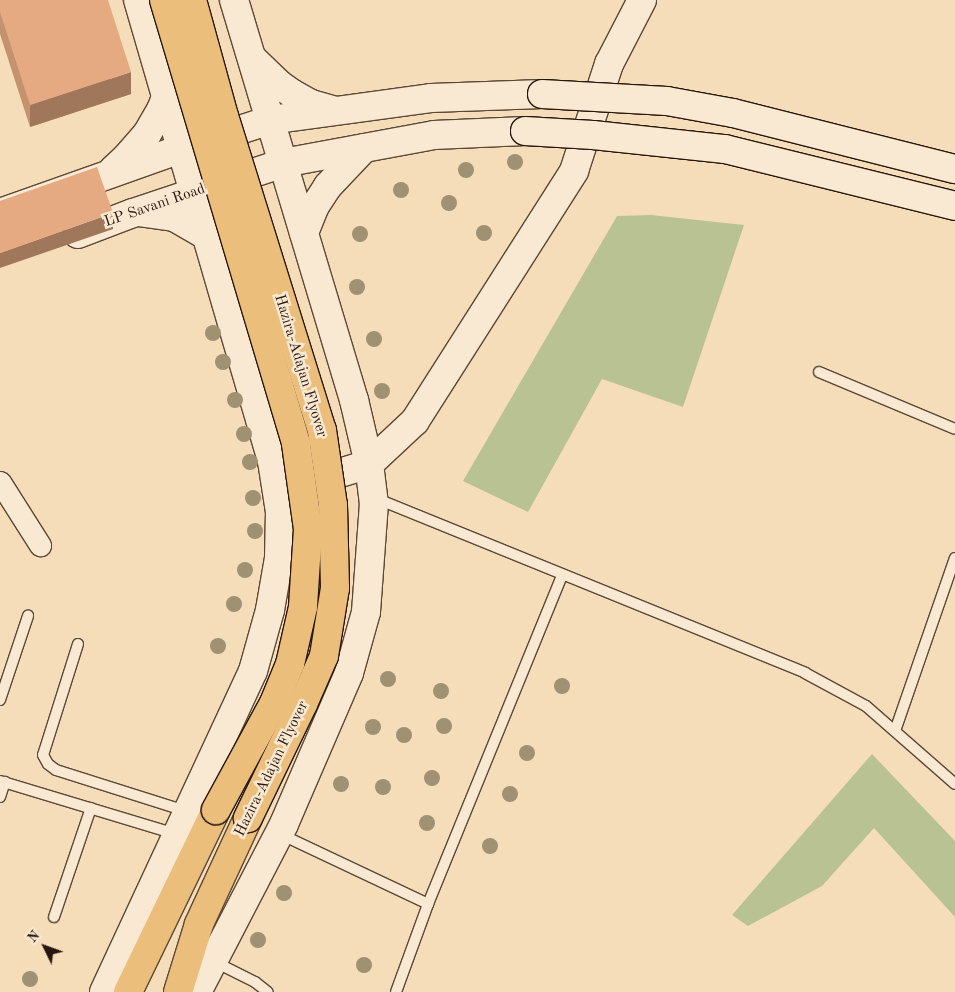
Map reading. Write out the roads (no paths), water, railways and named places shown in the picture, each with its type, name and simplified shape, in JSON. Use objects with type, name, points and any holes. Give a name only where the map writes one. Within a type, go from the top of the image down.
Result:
[{"type":"highway","name":"Hazira-Adajan Flyover","points":[[128,992],[216,810],[274,702],[290,664],[303,607],[308,529],[296,444],[164,0]]},
{"type":"highway","name":"Hazira-Adajan Flyover","points":[[178,992],[199,924],[324,656],[336,588],[333,505],[322,430],[233,144],[192,0]]},
{"type":"street","points":[[104,992],[184,824],[257,659],[270,610],[279,558],[280,512],[270,452],[138,0]]},
{"type":"street","points":[[197,992],[279,834],[349,672],[366,612],[373,498],[369,464],[354,400],[234,0]]},
{"type":"street","points":[[277,492],[369,464],[415,421],[574,171],[609,64],[642,0]]},
{"type":"street","points":[[251,57],[280,85],[293,94],[311,104],[337,111]]},
{"type":"street","points":[[0,213],[181,149],[270,120],[431,98],[542,94],[667,102],[733,113],[955,169]]},
{"type":"street","points":[[106,175],[126,158],[147,134],[166,97]]},
{"type":"street","name":"LP Savani Road","points":[[53,243],[133,212],[283,163],[434,135],[526,131],[603,136],[725,149],[955,206]]},
{"type":"street","points":[[304,232],[315,206],[328,186],[364,148]]},
{"type":"street","points":[[133,212],[148,212],[174,217],[206,236]]},
{"type":"street","points":[[0,482],[40,545]]},
{"type":"street","points":[[144,992],[164,919]]},
{"type":"street","points":[[166,992],[199,924]]},
{"type":"lane","points":[[819,372],[955,429]]},
{"type":"lane","points":[[373,498],[804,673],[866,706],[955,784]]},
{"type":"lane","points":[[896,731],[955,558]]},
{"type":"lane","points":[[396,992],[428,904],[562,575]]},
{"type":"lane","points":[[0,700],[28,616]]},
{"type":"lane","points":[[78,644],[43,755],[48,764],[56,770],[184,824]]},
{"type":"lane","points":[[0,797],[2,782],[91,808],[184,824]]},
{"type":"lane","points":[[54,917],[91,808]]},
{"type":"lane","points":[[279,834],[428,904]]},
{"type":"lane","points":[[212,960],[255,982],[268,992]]}]
